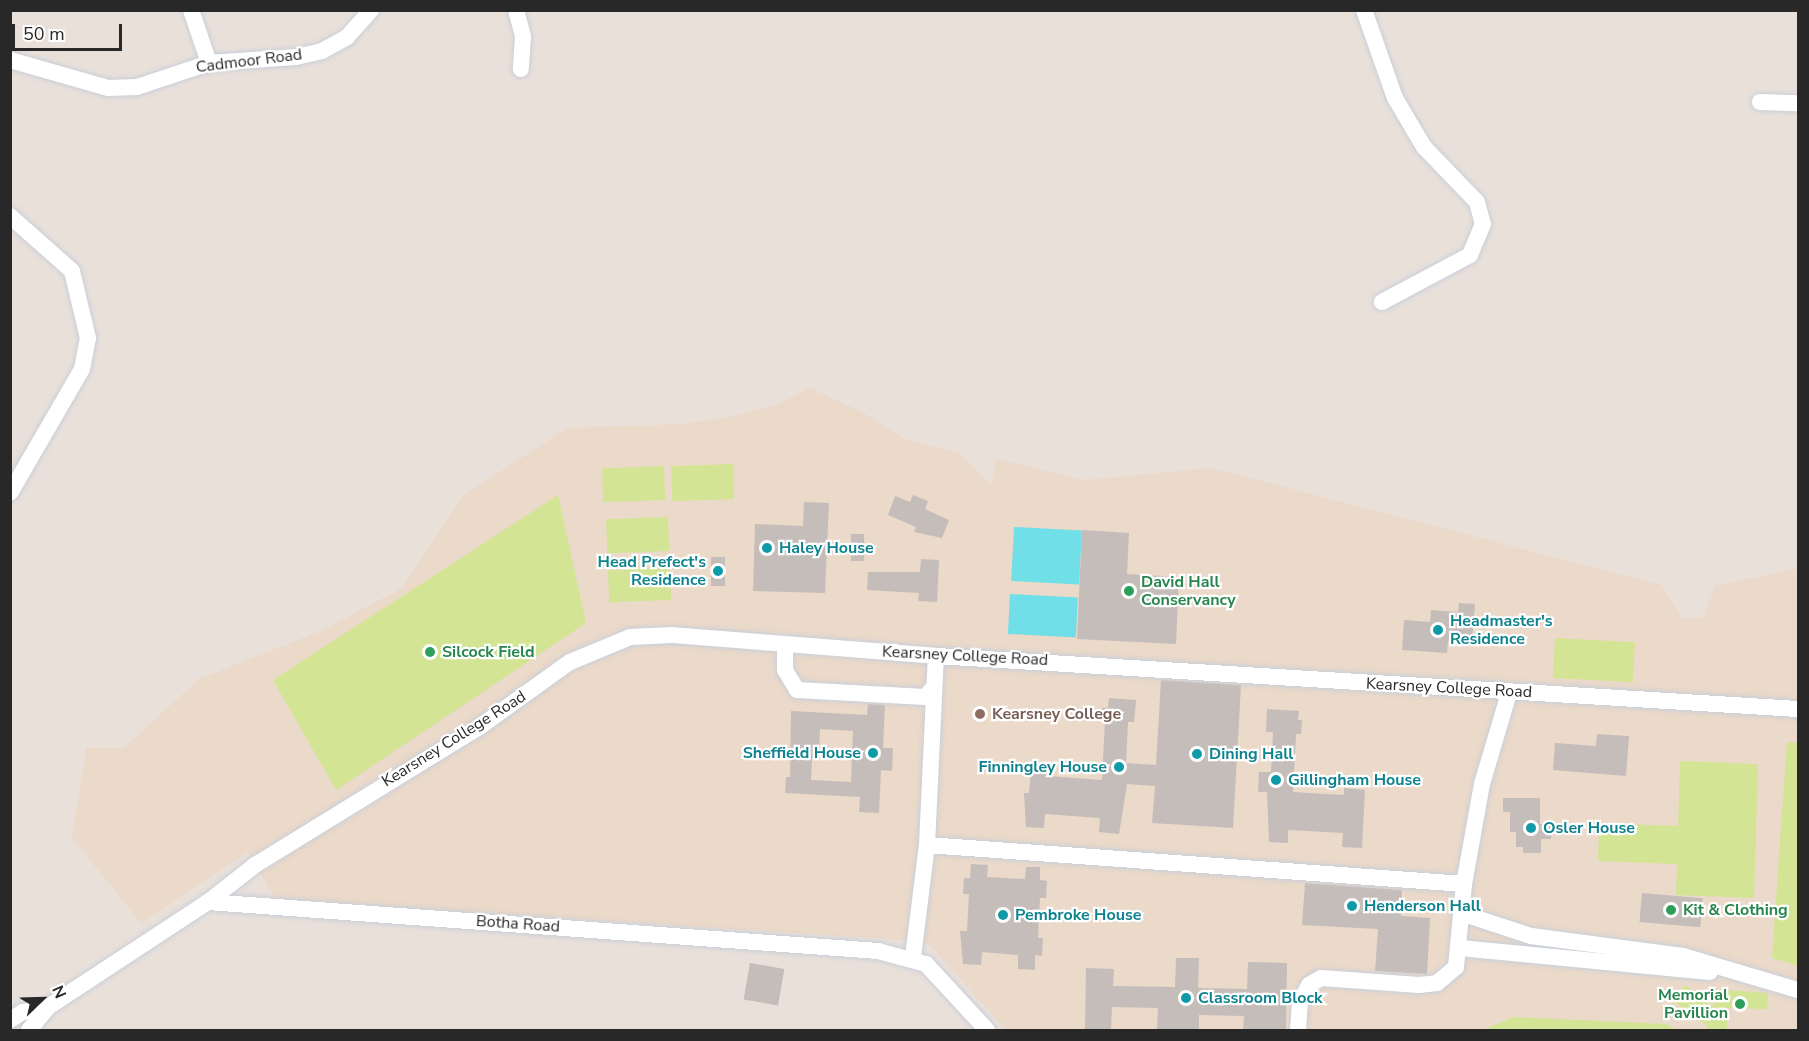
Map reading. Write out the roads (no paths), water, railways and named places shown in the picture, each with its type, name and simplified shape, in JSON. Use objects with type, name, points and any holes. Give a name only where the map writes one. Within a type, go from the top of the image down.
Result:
[{"type":"street","points":[[191,10],[209,63]]},
{"type":"street","name":"Cadmoor Road","points":[[10,60],[88,83],[126,88],[209,63],[296,57],[322,51],[347,37],[371,10]]},
{"type":"street","points":[[516,10],[523,37],[520,69]]},
{"type":"street","points":[[1364,10],[1395,98],[1424,147],[1477,202],[1483,224],[1470,255],[1382,302]]},
{"type":"street","points":[[1760,102],[1798,103]]},
{"type":"street","points":[[10,216],[72,271],[88,338],[82,369],[10,493]]},
{"type":"street","name":"Kearsney College Road","points":[[208,902],[255,865],[478,728],[570,662],[600,646],[630,637],[672,635],[936,656],[1129,665],[1509,693],[1798,709]]},
{"type":"street","points":[[785,644],[785,670],[797,690],[925,697],[934,687]]},
{"type":"street","points":[[916,949],[927,845],[936,656]]},
{"type":"street","points":[[1298,1030],[1300,1002],[1309,986],[1321,978],[1437,983],[1456,967],[1460,948],[1464,884],[1482,784],[1509,693]]},
{"type":"street","points":[[927,845],[1464,884]]},
{"type":"street","points":[[29,1030],[48,1007],[208,902]]},
{"type":"street","name":"Botha Road","points":[[208,902],[817,945],[916,949],[987,1030]]},
{"type":"street","points":[[1461,913],[1531,936],[1683,956],[1798,990]]},
{"type":"street","points":[[1460,948],[1744,975]]},
{"type":"street","points":[[10,1020],[23,1012],[48,1007]]},
{"type":"water","points":[[1014,527],[1082,531],[1079,584],[1011,581]]},
{"type":"water","points":[[1010,594],[1078,598],[1076,638],[1008,634]]},
{"type":"place","name":"Haley House","points":[[767,548]]},
{"type":"place","name":"Head Prefect's Residence","points":[[718,571]]},
{"type":"place","name":"David Hall Conservancy","points":[[1129,591]]},
{"type":"place","name":"Headmaster's Residence","points":[[1438,630]]},
{"type":"place","name":"Silcock Field","points":[[430,652]]},
{"type":"place","name":"Kearsney College","points":[[980,714]]},
{"type":"place","name":"Sheffield House","points":[[873,753]]},
{"type":"place","name":"Dining Hall","points":[[1197,754]]},
{"type":"place","name":"Finningley House","points":[[1119,767]]},
{"type":"place","name":"Gillingham House","points":[[1276,780]]},
{"type":"place","name":"Osler House","points":[[1531,828]]},
{"type":"place","name":"Henderson Hall","points":[[1352,906]]},
{"type":"place","name":"Kit & Clothing","points":[[1671,910]]},
{"type":"place","name":"Pembroke House","points":[[1003,915]]},
{"type":"place","name":"Classroom Block","points":[[1186,998]]},
{"type":"place","name":"Memorial Pavillion","points":[[1740,1004]]}]
